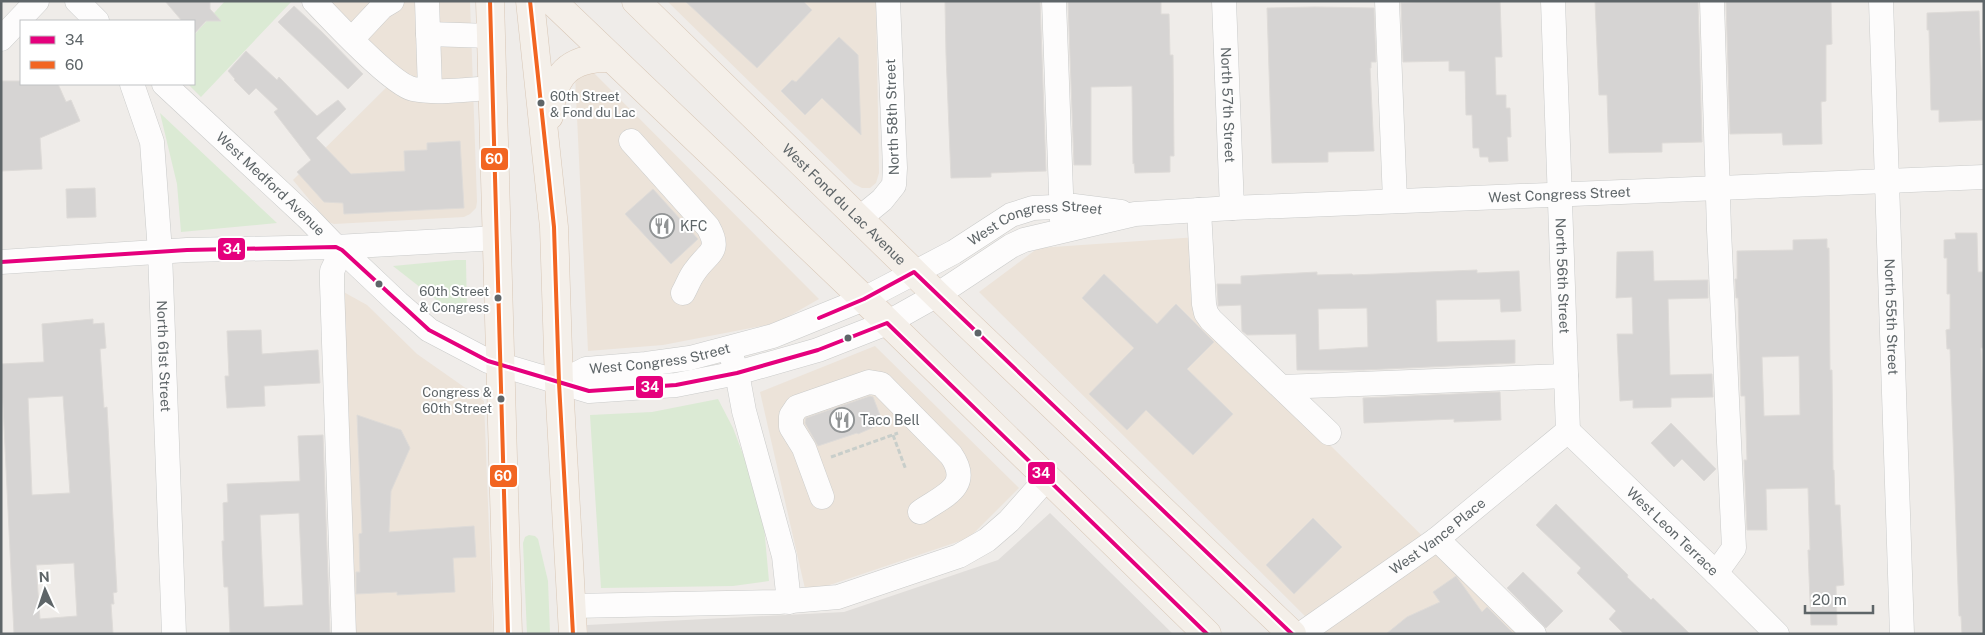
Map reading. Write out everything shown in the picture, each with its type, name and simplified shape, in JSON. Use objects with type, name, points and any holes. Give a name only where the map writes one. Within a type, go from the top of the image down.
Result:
[{"type":"main road","points":[[490,1],[494,88],[499,365],[508,634]]},
{"type":"main road","points":[[530,1],[554,227],[559,383],[573,634]]},
{"type":"main road","points":[[552,1],[864,299],[1207,634]]},
{"type":"main road","name":"West Fond du Lac Avenue","points":[[641,3],[914,272],[1292,634]]},
{"type":"main road","points":[[546,158],[551,102],[558,78],[568,69],[586,60],[611,58]]},
{"type":"street","points":[[1,39],[37,1]]},
{"type":"street","points":[[76,1],[97,20]]},
{"type":"street","points":[[314,1],[378,65],[407,87],[430,90],[494,88]]},
{"type":"street","points":[[352,38],[382,7],[392,1]]},
{"type":"street","points":[[427,1],[430,90]]},
{"type":"street","name":"North 58th Street","points":[[860,218],[882,200],[894,185],[895,168],[888,1]]},
{"type":"street","points":[[1054,1],[1062,230]]},
{"type":"street","name":"North 57th Street","points":[[1224,1],[1232,208]]},
{"type":"street","points":[[1387,1],[1395,201]]},
{"type":"street","name":"North 56th Street","points":[[1553,1],[1568,431]]},
{"type":"street","points":[[1712,1],[1734,548],[1716,573]]},
{"type":"street","name":"North 55th Street","points":[[1881,1],[1902,634]]},
{"type":"street","points":[[428,34],[491,36]]},
{"type":"street","name":"North 61st Street","points":[[132,85],[152,142],[160,252],[174,634]]},
{"type":"street","name":"West Medford Avenue","points":[[165,85],[429,330],[488,361],[559,383]]},
{"type":"street","points":[[631,141],[708,227],[715,239],[714,250],[694,271],[683,293]]},
{"type":"street","name":"West Congress Street","points":[[559,383],[588,391],[676,385],[737,373],[818,350],[887,323],[938,295],[1011,246],[1024,240],[1135,214],[1232,208],[1984,177]]},
{"type":"street","name":"West Congress Street","points":[[559,383],[586,369],[690,358],[773,336],[864,299],[954,252],[1011,215],[1033,208],[1062,206],[1092,207],[1135,214]]},
{"type":"street","points":[[1199,210],[1206,313],[1211,320],[1330,433]]},
{"type":"street","points":[[1,262],[160,252],[339,248],[498,238]]},
{"type":"street","points":[[339,248],[332,271],[332,284],[344,634]]},
{"type":"street","points":[[729,349],[737,373],[744,411],[784,556],[789,602]]},
{"type":"street","points":[[1282,387],[1566,376]]},
{"type":"street","points":[[822,497],[804,448],[791,427],[790,416],[797,407],[869,382],[881,384],[951,455],[959,466],[960,477],[956,486],[920,512]]},
{"type":"street","name":"West Leon Terrace","points":[[1568,431],[1777,634]]},
{"type":"street","name":"West Vance Place","points":[[1301,634],[1437,539],[1568,431]]},
{"type":"street","points":[[572,606],[789,602],[838,597],[959,556],[987,540],[1009,521],[1047,478]]},
{"type":"street","points":[[1437,539],[1534,634]]},
{"type":"path","points":[[811,464],[902,432],[898,422],[907,411]]},
{"type":"path","points":[[893,435],[906,470]]},
{"type":"shaded area","points":[[329,1],[470,1],[477,202],[476,208],[470,214],[464,217],[334,224],[328,222],[293,180],[401,73]]},
{"type":"shaded area","points":[[667,1],[876,1],[879,173],[876,183],[870,188],[862,188],[854,184]]},
{"type":"shaded area","points":[[574,53],[819,299],[777,323],[663,345],[588,351]]},
{"type":"shaded area","points":[[1198,237],[1203,320],[1522,634],[1323,634],[979,292],[1038,248]]},
{"type":"shaded area","points":[[331,285],[367,305],[417,354],[484,401],[493,634],[346,634]]},
{"type":"shaded area","points":[[875,346],[1019,488],[969,538],[806,593],[760,392]]},
{"type":"shaded area","points":[[1050,513],[1173,634],[588,634],[587,625],[844,612],[998,560]]},
{"type":"green space","points":[[225,1],[292,1],[201,97],[189,85],[195,85],[195,34]]},
{"type":"green space","points":[[160,113],[277,223],[181,232],[177,184]]},
{"type":"green space","points":[[466,260],[467,314],[439,302],[393,266]]},
{"type":"green space","points":[[718,399],[733,428],[762,504],[769,581],[733,586],[601,588],[590,415],[652,412]]},
{"type":"green space","points":[[529,535],[535,536],[538,539],[548,581],[550,634],[527,634],[523,543],[525,537]]},
{"type":"building","points":[[165,1],[210,1],[210,9],[221,21],[206,21],[195,33],[195,20],[181,20]]},
{"type":"building","points":[[685,1],[803,1],[812,10],[757,68]]},
{"type":"building","points":[[945,1],[1040,1],[1046,171],[991,173],[991,177],[951,178]]},
{"type":"building","points":[[1068,1],[1161,1],[1161,14],[1169,14],[1170,55],[1173,55],[1174,156],[1170,156],[1170,172],[1135,173],[1133,164],[1132,86],[1091,87],[1091,165],[1074,165]]},
{"type":"building","points":[[1500,1],[1502,57],[1495,57],[1496,95],[1506,95],[1506,108],[1510,108],[1511,137],[1507,137],[1508,161],[1489,162],[1488,157],[1480,157],[1479,148],[1473,148],[1472,115],[1466,115],[1465,71],[1449,71],[1449,61],[1403,62],[1401,3]]},
{"type":"building","points":[[1595,1],[1698,1],[1702,142],[1662,143],[1662,152],[1609,153],[1607,95],[1599,95]]},
{"type":"building","points":[[1726,1],[1831,1],[1832,44],[1826,45],[1826,101],[1821,102],[1822,144],[1783,145],[1782,133],[1730,134]]},
{"type":"building","points":[[294,6],[363,74],[348,89],[278,22]]},
{"type":"building","points":[[1267,8],[1374,8],[1376,62],[1371,62],[1370,68],[1374,151],[1328,152],[1328,162],[1272,163]]},
{"type":"building","points":[[1979,11],[1983,120],[1939,122],[1939,110],[1931,110],[1927,13]]},
{"type":"building","points":[[839,37],[858,55],[861,135],[822,98],[805,115],[781,91],[792,80],[796,82]]},
{"type":"building","points":[[246,51],[277,80],[279,77],[317,116],[338,100],[346,109],[316,138],[351,174],[405,171],[404,151],[427,150],[427,143],[460,141],[464,208],[344,214],[343,203],[324,202],[297,172],[311,160],[274,112],[278,109],[256,88],[249,95],[228,71]]},
{"type":"building","points":[[1,81],[20,81],[20,85],[58,85],[66,102],[71,100],[80,121],[40,138],[42,169],[1,171]]},
{"type":"building","points":[[95,188],[96,217],[67,218],[66,189]]},
{"type":"building","name":"KFC","points":[[653,189],[698,239],[671,264],[625,214]]},
{"type":"building","points":[[1955,233],[1977,233],[1978,272],[1984,272],[1984,348],[1981,348],[1984,426],[1984,634],[1962,634],[1961,616],[1959,616],[1950,349],[1947,349],[1946,330],[1950,329],[1950,294],[1947,294],[1947,258],[1944,258],[1944,240],[1956,239]]},
{"type":"building","points":[[1827,239],[1827,248],[1829,248],[1833,470],[1835,505],[1840,505],[1844,585],[1836,586],[1837,625],[1811,625],[1808,488],[1766,489],[1767,530],[1747,530],[1744,460],[1747,460],[1745,396],[1741,396],[1738,298],[1736,298],[1735,279],[1737,279],[1737,251],[1793,250],[1793,240]],"holes":[[[1799,356],[1800,415],[1764,416],[1762,357]]]},
{"type":"building","points":[[1653,251],[1654,281],[1708,280],[1708,298],[1668,299],[1670,375],[1712,374],[1713,397],[1671,398],[1671,407],[1633,408],[1633,400],[1620,401],[1617,334],[1633,334],[1632,297],[1616,298],[1617,252]]},
{"type":"building","points":[[1477,270],[1477,273],[1519,271],[1521,311],[1501,312],[1500,299],[1436,300],[1437,342],[1515,340],[1515,363],[1363,370],[1297,370],[1296,334],[1247,335],[1242,331],[1241,305],[1218,306],[1217,284],[1241,284],[1241,276],[1317,272],[1317,275]],"holes":[[[1367,308],[1368,347],[1319,350],[1318,309]]]},
{"type":"building","points":[[1104,274],[1157,324],[1176,304],[1214,342],[1187,369],[1233,414],[1193,455],[1146,410],[1127,430],[1089,394],[1134,348],[1082,298]]},
{"type":"building","points":[[93,319],[93,324],[104,323],[106,348],[100,349],[104,408],[107,407],[117,592],[113,593],[114,604],[111,604],[113,634],[14,634],[1,364],[44,362],[42,324]],"holes":[[[63,396],[70,493],[32,495],[28,398]],[[74,563],[77,616],[40,619],[36,565]]]},
{"type":"building","points":[[261,330],[262,354],[318,350],[320,383],[264,386],[265,406],[227,408],[225,376],[229,376],[227,331]]},
{"type":"building","points":[[1500,392],[1501,420],[1454,422],[1454,419],[1364,423],[1363,398]]},
{"type":"building","name":"Taco Bell","points":[[870,396],[873,397],[883,423],[858,434],[818,446],[805,423],[806,418]]},
{"type":"building","points":[[357,415],[401,430],[410,448],[391,491],[389,532],[474,526],[476,557],[453,558],[455,592],[397,595],[397,592],[356,594],[356,572],[360,572],[359,534],[362,533]]},
{"type":"building","points":[[1671,423],[1716,469],[1704,481],[1682,459],[1674,467],[1651,443]]},
{"type":"building","points":[[323,435],[330,633],[230,634],[228,587],[224,587],[222,541],[224,541],[223,503],[228,502],[227,484],[300,481],[298,436]],"holes":[[[299,513],[303,605],[264,607],[260,515]]]},
{"type":"building","points":[[1556,504],[1628,575],[1627,577],[1651,600],[1653,598],[1690,634],[1624,634],[1609,619],[1616,611],[1577,573],[1581,568],[1536,525]]},
{"type":"building","points":[[1313,518],[1342,547],[1294,594],[1266,565]]},
{"type":"building","points":[[1523,572],[1563,611],[1546,628],[1507,588]]},
{"type":"building","points":[[1456,576],[1482,612],[1487,607],[1514,634],[1386,634],[1407,617],[1440,602],[1433,592]]},
{"type":"transit line","name":"60","points":[[490,1],[508,634]]},
{"type":"transit line","name":"60","points":[[530,1],[554,227],[559,383],[573,634]]},
{"type":"transit line","name":"34","points":[[1,262],[187,250],[336,247],[342,250],[429,330],[488,361],[589,391],[676,385],[737,373],[818,350],[887,323],[1207,634]]},
{"type":"transit line","name":"34","points":[[819,318],[864,299],[914,272],[1292,634]]},
{"type":"place","name":"60th Street & Fond du Lac","points":[[541,103]]},
{"type":"place","name":"KFC","points":[[662,226]]},
{"type":"place","name":"60th Street & Congress","points":[[498,298]]},
{"type":"place","name":"Congress & 60th Street","points":[[501,399]]},
{"type":"place","name":"Taco Bell","points":[[842,420]]}]
